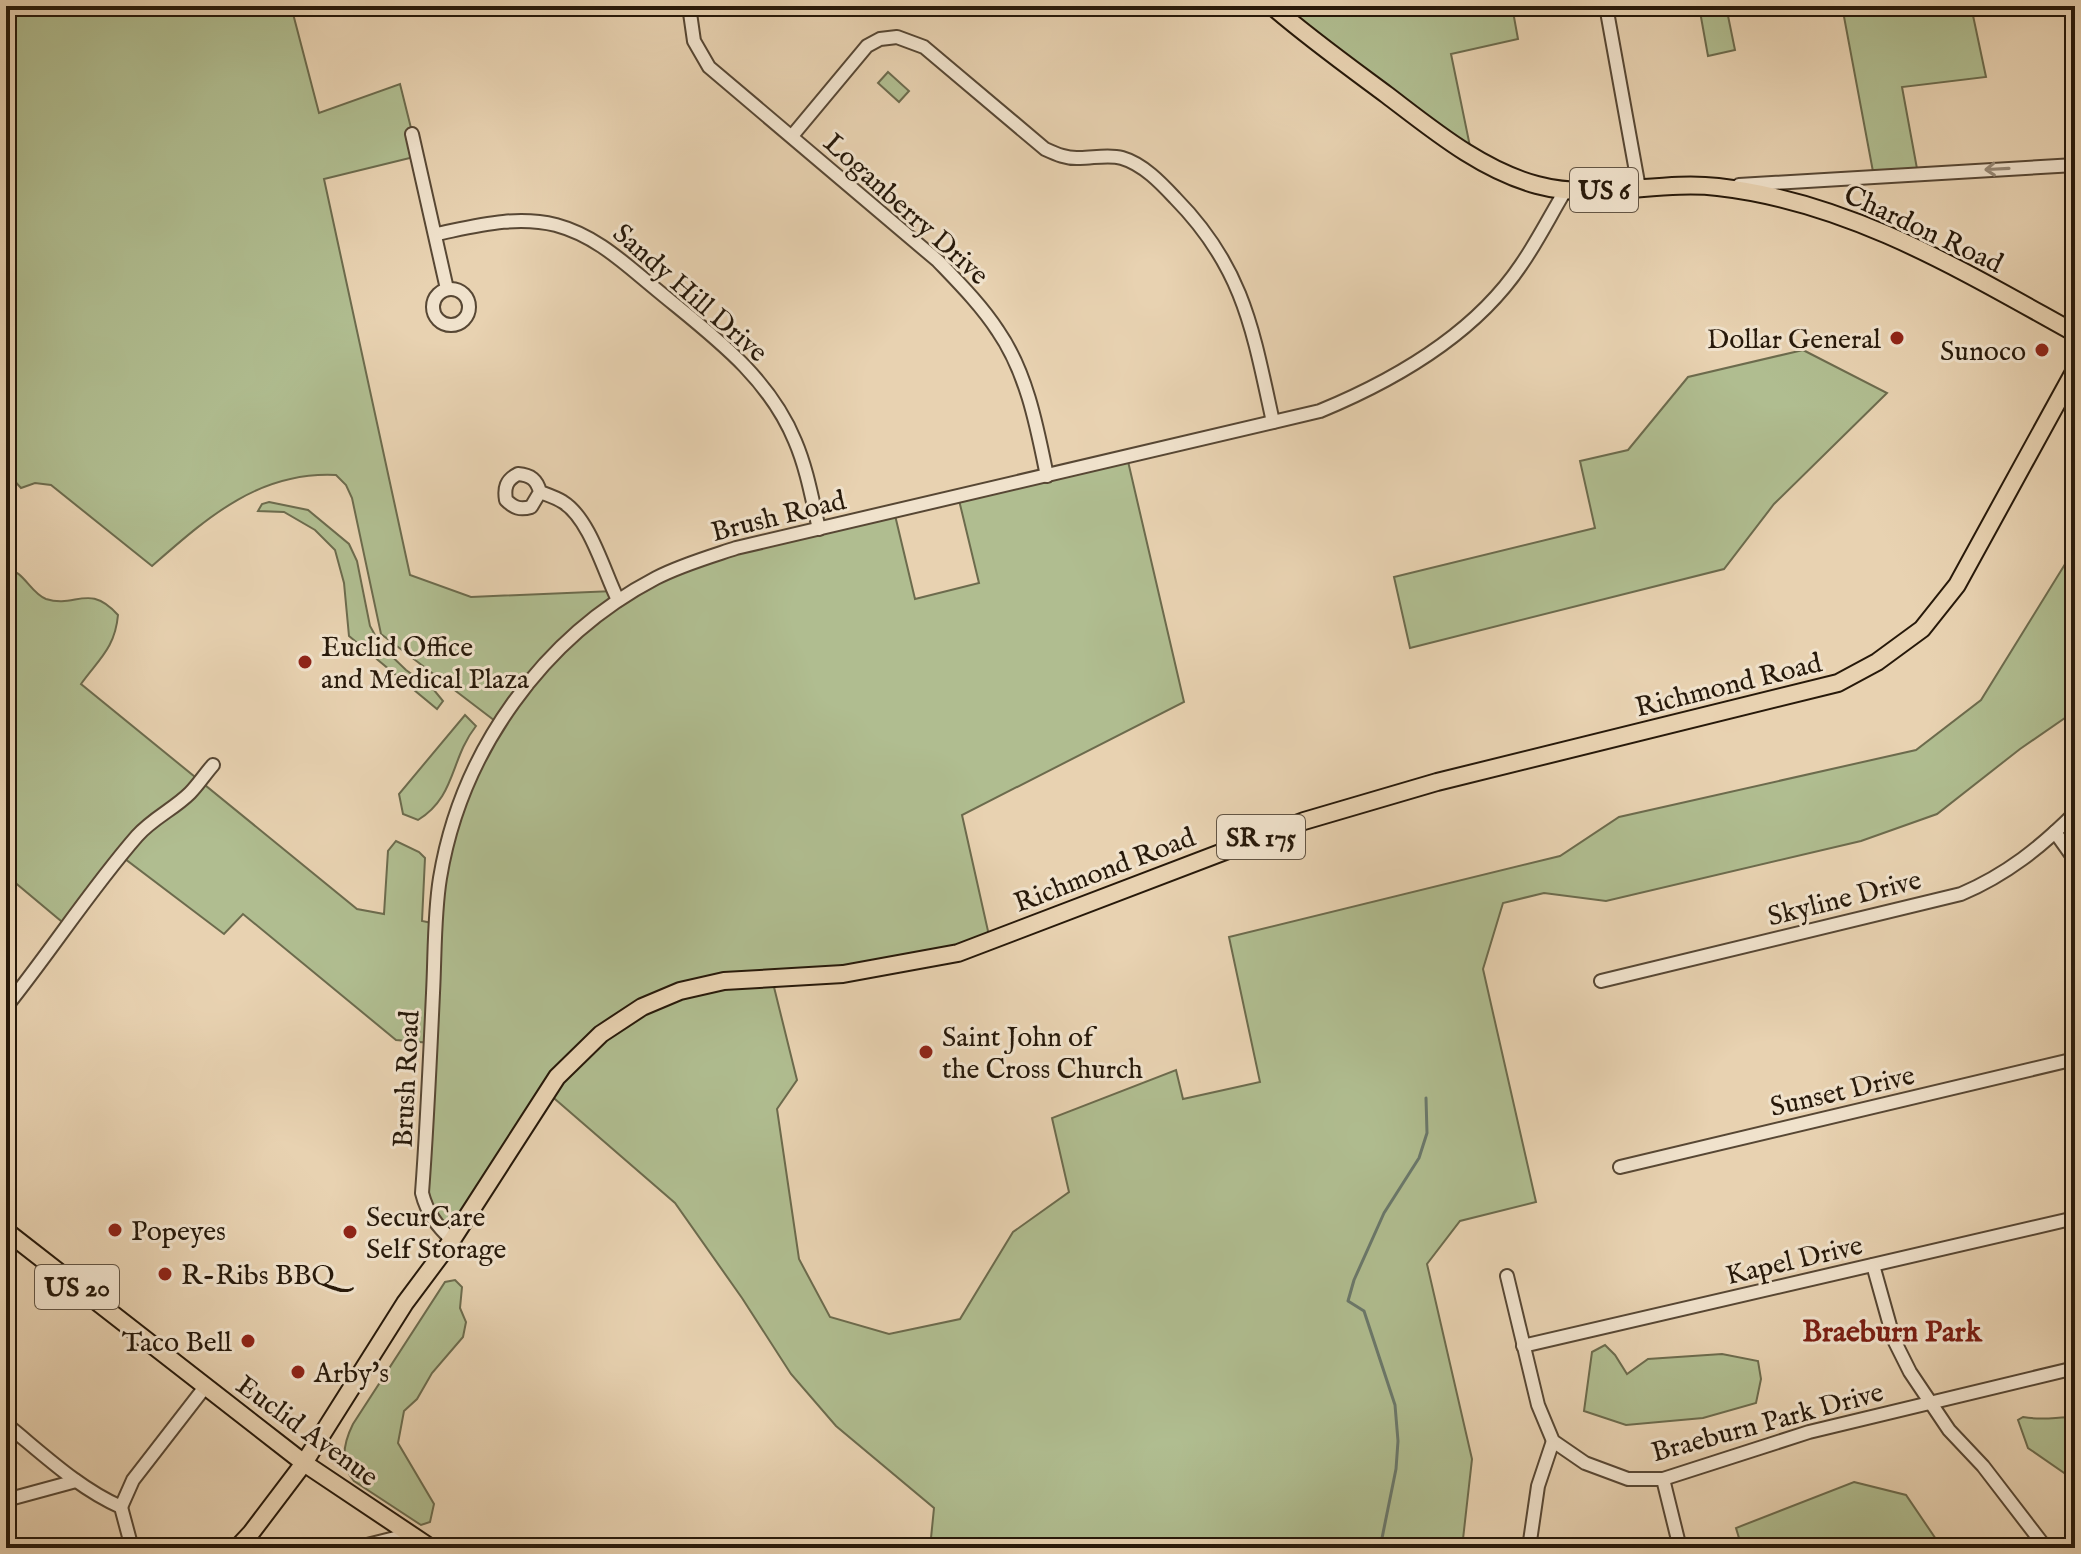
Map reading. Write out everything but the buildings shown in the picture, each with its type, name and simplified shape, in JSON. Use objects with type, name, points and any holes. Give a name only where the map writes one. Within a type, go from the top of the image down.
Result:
[{"type":"main road","name":"Chardon Road","points":[[1272,6],[1437,132],[1501,172],[1536,185],[1565,191],[1716,187],[1783,199],[1860,222],[1927,252],[2075,333]]},
{"type":"main road","name":"Richmond Road","points":[[304,1463],[405,1303],[452,1240],[557,1077],[601,1034],[642,1007],[680,991],[724,981],[843,974],[958,953],[1304,821],[1437,782],[1838,683],[1922,629],[1957,585],[2075,370]]},
{"type":"main road","name":"Euclid Avenue","points":[[6,1231],[304,1463],[431,1548]]},
{"type":"main road","name":"SR 175","points":[[237,1548],[304,1463]]},
{"type":"street","points":[[1606,6],[1639,188]]},
{"type":"street","name":"Loganberry Drive","points":[[689,8],[694,41],[709,67],[938,261],[970,294],[992,323],[1018,370],[1034,415],[1047,476]]},
{"type":"street","points":[[792,136],[867,46],[880,39],[897,37],[924,47],[1045,149],[1062,157],[1077,159],[1121,157],[1140,167],[1191,214],[1214,244],[1235,281],[1251,322],[1273,422]]},
{"type":"street","points":[[412,134],[447,289]]},
{"type":"street","points":[[1716,187],[2075,165]]},
{"type":"street","name":"Brush Road","points":[[452,1240],[436,1225],[425,1206],[422,1193],[440,878],[457,806],[499,724],[523,689],[573,636],[618,600],[658,577],[736,548],[1320,411],[1369,391],[1424,357],[1493,299],[1520,266],[1565,191]]},
{"type":"street","name":"Sandy Hill Drive","points":[[436,234],[497,221],[519,220],[584,234],[609,251],[740,358],[768,393],[794,438],[805,468],[819,529]]},
{"type":"street","points":[[540,492],[563,501],[583,524],[618,600]]},
{"type":"street","points":[[6,1007],[138,835],[155,818],[188,795],[213,765]]},
{"type":"street","name":"Skyline Drive","points":[[1601,981],[1961,894],[1993,880],[2075,813]]},
{"type":"street","points":[[2055,832],[2075,860]]},
{"type":"street","name":"Sunset Drive","points":[[1620,1167],[2075,1059]]},
{"type":"street","name":"Kapel Drive","points":[[1523,1346],[2075,1218]]},
{"type":"street","points":[[1873,1265],[1894,1340],[1929,1402],[2046,1548]]},
{"type":"street","points":[[1507,1276],[1538,1405],[1553,1441],[1538,1486],[1529,1548]]},
{"type":"street","name":"Braeburn Park Drive","points":[[1553,1441],[1601,1471],[1628,1479],[1663,1479],[1809,1432],[2075,1368]]},
{"type":"street","points":[[132,1548],[121,1507],[133,1480],[205,1387]]},
{"type":"street","points":[[6,1424],[76,1481],[104,1500],[121,1507]]},
{"type":"street","points":[[1663,1479],[1680,1548]]},
{"type":"street","points":[[6,1500],[76,1481]]},
{"type":"street","points":[[355,1548],[411,1534]]},
{"type":"street","points":[[2064,1548],[2075,1543]]},
{"type":"green space","points":[[6,6],[291,6],[319,113],[400,84],[418,156],[324,179],[410,575],[471,597],[614,591],[619,600],[691,562],[894,511],[915,599],[979,583],[958,496],[1127,457],[1184,702],[962,815],[990,940],[772,979],[797,1080],[777,1109],[799,1259],[830,1317],[889,1334],[960,1319],[1013,1232],[1069,1192],[1052,1118],[1176,1070],[1183,1099],[1260,1082],[1229,937],[1560,856],[1619,817],[1916,750],[1981,700],[2075,548],[2075,711],[2020,749],[1937,814],[1861,841],[1606,901],[1544,893],[1503,903],[1483,969],[1536,1202],[1460,1221],[1427,1264],[1472,1459],[1462,1548],[930,1548],[934,1508],[836,1426],[791,1374],[675,1203],[548,1093],[452,1240],[425,1206],[431,1043],[396,1040],[243,914],[224,934],[121,856],[67,926],[6,875],[6,569],[18,573],[46,599],[66,601],[90,598],[108,605],[118,615],[110,645],[81,684],[357,909],[384,914],[388,851],[396,841],[425,858],[422,921],[437,924],[457,806],[499,724],[381,634],[352,498],[346,485],[336,475],[282,481],[235,501],[213,515],[152,566],[51,485],[35,483],[21,488],[11,477],[6,482]]},
{"type":"green space","points":[[1272,6],[1512,6],[1518,39],[1451,54],[1472,156]]},
{"type":"green space","points":[[1699,6],[1726,6],[1735,50],[1708,56]]},
{"type":"green space","points":[[1842,6],[1971,6],[1986,77],[1902,87],[1918,174],[1874,177]]},
{"type":"green space","points":[[888,72],[909,91],[899,102],[878,83]]},
{"type":"green space","points":[[1803,350],[1887,393],[1774,504],[1724,569],[1410,648],[1394,577],[1595,528],[1580,461],[1628,450],[1688,377]]},
{"type":"green space","points":[[269,502],[308,510],[349,544],[357,561],[370,626],[381,646],[443,701],[437,709],[349,636],[344,583],[335,550],[315,530],[284,512],[258,511],[262,504]]},
{"type":"green space","points":[[465,715],[476,726],[461,751],[446,789],[430,811],[418,820],[403,814],[399,794]]},
{"type":"green space","points":[[455,1280],[462,1287],[460,1308],[466,1322],[463,1337],[432,1373],[417,1399],[404,1411],[398,1443],[434,1504],[430,1522],[421,1525],[354,1481],[346,1467],[345,1445],[353,1424],[445,1282]]},
{"type":"green space","points":[[1605,1345],[1627,1374],[1648,1359],[1722,1354],[1758,1361],[1761,1379],[1756,1403],[1703,1418],[1626,1425],[1584,1411],[1592,1352]]},
{"type":"green space","points":[[2023,1417],[2075,1417],[2075,1484],[2028,1448],[2018,1420]]},
{"type":"green space","points":[[1854,1482],[1906,1495],[1942,1548],[1742,1548],[1736,1528]]},
{"type":"waterway","points":[[1380,1548],[1396,1469],[1398,1441],[1395,1405],[1364,1311],[1348,1301],[1384,1213],[1419,1158],[1427,1133],[1426,1098]]},
{"type":"place","name":"Dollar General","points":[[1897,338]]},
{"type":"place","name":"Sunoco","points":[[2042,350]]},
{"type":"place","name":"Euclid Office and Medical Plaza","points":[[305,662]]},
{"type":"place","name":"Saint John of the Cross Church","points":[[926,1052]]},
{"type":"place","name":"Popeyes","points":[[115,1230]]},
{"type":"place","name":"SecurCare Self Storage","points":[[350,1232]]},
{"type":"place","name":"R-Ribs BBQ","points":[[165,1274]]},
{"type":"place","name":"Taco Bell","points":[[248,1341]]},
{"type":"place","name":"Arby's","points":[[298,1372]]},
{"type":"district","name":"Braeburn Park","points":[[1892,1331]]}]
